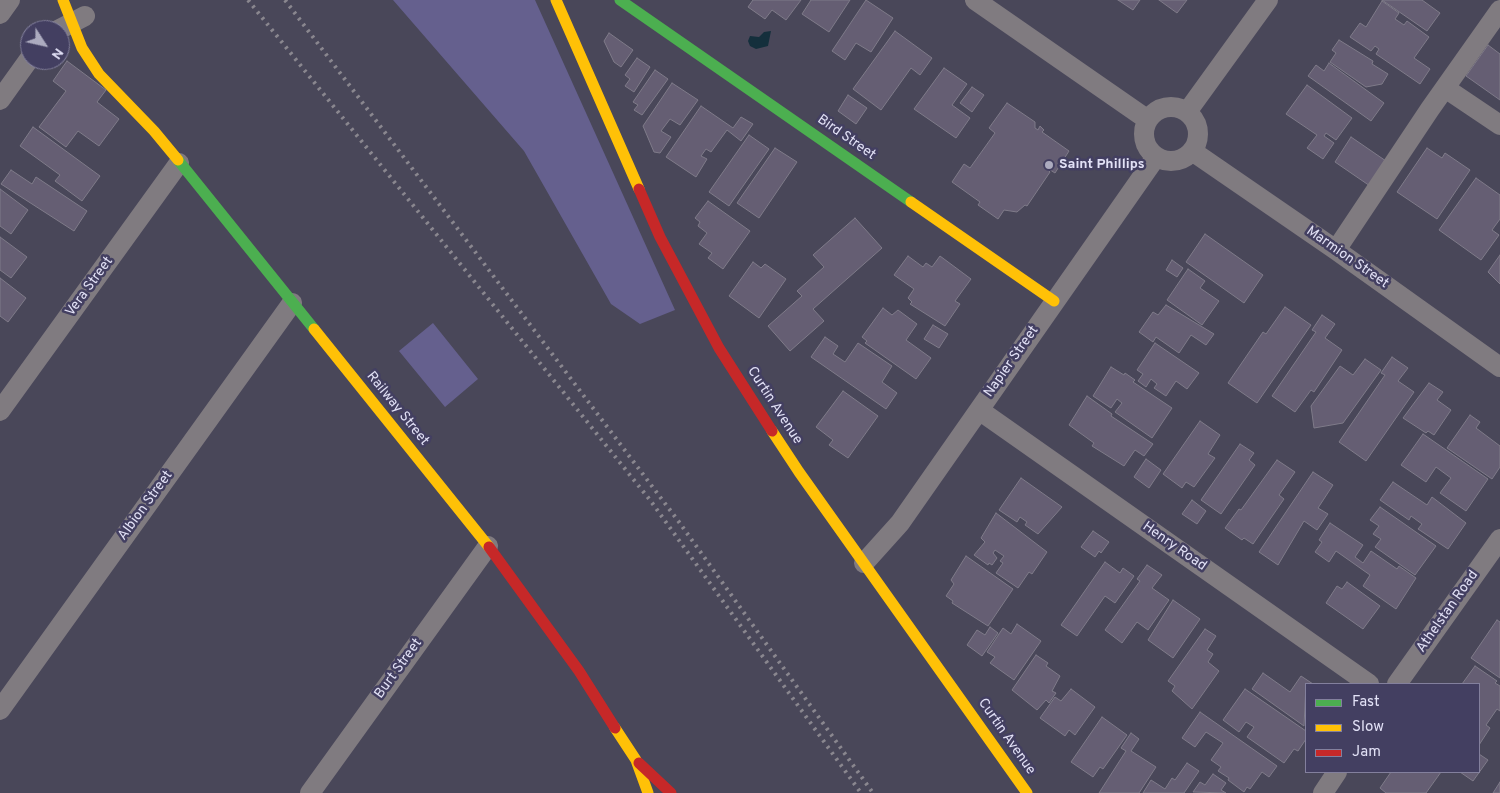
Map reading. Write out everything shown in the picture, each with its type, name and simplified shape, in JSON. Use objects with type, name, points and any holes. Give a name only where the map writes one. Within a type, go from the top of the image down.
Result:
[{"type":"street","points":[[0,14],[10,0]]},
{"type":"street","name":"Railway Street","points":[[64,0],[77,21],[82,48],[99,74],[154,131],[488,546],[579,671],[636,760],[648,793]]},
{"type":"street","name":"Curtin Avenue","points":[[556,0],[660,237],[709,332],[799,472],[1027,793]]},
{"type":"street","name":"Bird Street","points":[[620,0],[1054,301]]},
{"type":"street","points":[[975,0],[1148,120]]},
{"type":"street","points":[[1187,112],[1268,0]]},
{"type":"street","points":[[1336,250],[1444,88],[1500,10]]},
{"type":"street","name":"Railway Street","points":[[100,54],[109,70],[114,91]]},
{"type":"street","points":[[0,100],[21,70]]},
{"type":"street","points":[[1444,88],[1500,125]]},
{"type":"street","points":[[1172,106],[1187,112],[1197,126],[1198,134],[1192,151],[1187,156],[1171,162],[1156,157],[1146,146],[1143,138],[1144,125],[1148,120],[1157,110],[1164,107],[1172,106]]},
{"type":"street","name":"Marmion Street","points":[[1192,151],[1336,250],[1500,367]]},
{"type":"street","name":"Napier Street","points":[[864,563],[900,524],[1156,157]]},
{"type":"street","name":"Vera Street","points":[[0,411],[180,163]]},
{"type":"street","name":"Albion Street","points":[[0,710],[292,303]]},
{"type":"street","name":"Henry Road","points":[[979,410],[1368,683]]},
{"type":"street","name":"Athelstan Road","points":[[1398,683],[1500,539]]},
{"type":"street","name":"Burt Street","points":[[310,793],[488,546]]},
{"type":"street","name":"Railway Street","points":[[636,760],[671,793]]},
{"type":"street","points":[[1323,793],[1336,773]]},
{"type":"shaded area","points":[[393,0],[535,0],[675,310],[640,324],[611,304],[524,151]]},
{"type":"shaded area","points":[[433,323],[478,379],[445,407],[399,351]]},
{"type":"water","points":[[771,31],[768,46],[756,49],[750,46],[748,41],[750,36],[759,37],[764,32]]},
{"type":"building","points":[[753,0],[801,0],[786,20],[772,10],[765,19],[748,7]]},
{"type":"building","points":[[811,0],[850,0],[829,32],[802,14]]},
{"type":"building","points":[[866,0],[893,18],[871,52],[856,43],[845,60],[832,51]]},
{"type":"building","points":[[1118,0],[1140,0],[1133,10]]},
{"type":"building","points":[[1159,0],[1187,0],[1177,13]]},
{"type":"building","points":[[1382,0],[1422,0],[1440,13],[1427,31]]},
{"type":"building","points":[[1382,1],[1399,13],[1395,19],[1404,25],[1407,21],[1429,37],[1414,58],[1430,69],[1420,84],[1376,54],[1379,49],[1375,46],[1371,51],[1350,37],[1360,23],[1366,27]]},
{"type":"building","points":[[895,31],[932,58],[920,75],[911,68],[881,110],[853,89]]},
{"type":"building","points":[[609,33],[633,50],[621,67],[614,62],[604,41]]},
{"type":"building","points":[[1339,40],[1373,61],[1372,64],[1388,74],[1382,84],[1366,87],[1330,62],[1336,53],[1332,50]]},
{"type":"building","points":[[1488,45],[1500,54],[1500,100],[1466,76]]},
{"type":"building","points":[[637,58],[650,67],[634,92],[625,86],[630,79],[625,75]]},
{"type":"building","points":[[70,63],[106,90],[97,102],[119,119],[99,146],[78,131],[66,147],[39,127],[66,91],[53,81],[61,70],[70,70]]},
{"type":"building","points":[[1329,63],[1384,103],[1371,121],[1308,76],[1316,65],[1324,71]]},
{"type":"building","points":[[944,68],[967,84],[952,105],[970,118],[956,138],[914,109]]},
{"type":"building","points":[[655,70],[668,79],[642,115],[634,110],[638,105],[633,102]]},
{"type":"building","points":[[672,83],[698,100],[680,125],[670,119],[661,131],[671,137],[660,153],[654,152],[643,126]]},
{"type":"building","points":[[1307,85],[1352,118],[1336,140],[1326,133],[1324,136],[1334,143],[1323,159],[1307,148],[1317,135],[1286,114]]},
{"type":"building","points":[[972,87],[984,95],[972,112],[960,103]]},
{"type":"building","points":[[848,95],[867,108],[856,124],[838,111]]},
{"type":"building","points":[[1007,103],[1035,122],[1035,128],[1038,130],[1040,126],[1044,130],[1042,132],[1069,151],[1055,173],[1044,166],[1050,172],[1027,206],[1025,205],[1017,212],[1004,210],[998,219],[978,205],[980,202],[952,182],[964,164],[970,168],[995,133],[989,128]]},
{"type":"building","points":[[701,106],[733,128],[741,117],[753,124],[741,141],[727,130],[711,152],[706,149],[701,156],[707,159],[696,177],[666,157]]},
{"type":"building","points":[[33,127],[100,176],[82,201],[55,181],[60,175],[20,146]]},
{"type":"building","points":[[749,135],[769,149],[729,206],[709,192]]},
{"type":"building","points":[[1351,137],[1386,161],[1370,186],[1335,162]]},
{"type":"building","points":[[775,148],[797,162],[759,218],[737,203]]},
{"type":"building","points":[[1427,148],[1442,158],[1445,153],[1470,170],[1437,219],[1397,192]]},
{"type":"building","points":[[11,170],[32,184],[36,177],[87,211],[74,231],[1,184]]},
{"type":"building","points":[[1476,178],[1500,195],[1500,219],[1492,230],[1499,235],[1481,260],[1439,230]]},
{"type":"building","points":[[0,189],[28,210],[11,234],[0,226]]},
{"type":"building","points":[[708,201],[750,231],[723,269],[708,258],[712,253],[699,244],[707,233],[698,226],[700,222],[695,218]]},
{"type":"building","points":[[855,218],[882,248],[813,309],[824,321],[790,351],[768,326],[802,296],[797,291],[824,267],[813,255]]},
{"type":"building","points":[[1205,234],[1263,275],[1244,303],[1186,262]]},
{"type":"building","points":[[0,237],[27,257],[11,278],[0,270]]},
{"type":"building","points":[[1500,255],[1500,284],[1488,272]]},
{"type":"building","points":[[908,256],[923,267],[926,263],[932,267],[940,256],[971,279],[955,301],[960,304],[945,326],[910,304],[912,302],[908,298],[914,289],[894,275]]},
{"type":"building","points":[[1172,260],[1183,268],[1177,277],[1166,270]]},
{"type":"building","points":[[753,262],[761,268],[765,264],[786,279],[759,318],[729,296]]},
{"type":"building","points":[[1188,269],[1205,281],[1200,288],[1219,301],[1202,325],[1167,300]]},
{"type":"building","points":[[0,278],[26,298],[8,322],[0,316]]},
{"type":"building","points":[[1166,305],[1214,334],[1206,345],[1191,335],[1179,353],[1156,337],[1153,342],[1139,332],[1153,312],[1158,315]]},
{"type":"building","points":[[1285,307],[1311,325],[1257,403],[1228,383],[1263,332],[1266,334]]},
{"type":"building","points":[[883,308],[892,315],[898,310],[917,324],[906,340],[931,358],[916,379],[865,343],[867,341],[862,337]]},
{"type":"building","points":[[1322,315],[1335,324],[1325,338],[1342,350],[1314,392],[1311,390],[1295,412],[1272,396],[1316,332],[1312,330]]},
{"type":"building","points":[[933,325],[948,334],[939,348],[924,339]]},
{"type":"building","points":[[825,337],[838,346],[833,354],[845,362],[858,343],[892,366],[882,382],[897,393],[886,409],[811,357]]},
{"type":"building","points":[[1155,343],[1199,373],[1187,389],[1176,381],[1166,396],[1154,388],[1157,384],[1151,379],[1146,387],[1138,381],[1143,374],[1137,370]]},
{"type":"building","points":[[1392,357],[1408,368],[1398,381],[1414,392],[1366,461],[1339,442],[1385,375],[1381,373]]},
{"type":"building","points":[[1365,359],[1381,370],[1343,423],[1314,428],[1311,406],[1340,366],[1353,375]]},
{"type":"building","points":[[1111,367],[1124,375],[1125,373],[1135,380],[1133,382],[1172,408],[1152,438],[1115,412],[1122,403],[1117,399],[1111,408],[1093,396]]},
{"type":"building","points":[[1429,383],[1443,392],[1437,400],[1451,410],[1434,435],[1428,431],[1426,433],[1403,418]]},
{"type":"building","points":[[843,391],[878,416],[848,458],[829,445],[833,440],[816,427]]},
{"type":"building","points":[[1087,396],[1112,414],[1111,416],[1153,444],[1144,456],[1135,450],[1124,466],[1092,446],[1094,443],[1069,425]]},
{"type":"building","points":[[1470,415],[1480,422],[1476,428],[1500,446],[1500,467],[1492,479],[1447,448]]},
{"type":"building","points":[[1200,421],[1220,435],[1208,454],[1215,458],[1194,487],[1186,482],[1182,488],[1163,474]]},
{"type":"building","points":[[1423,434],[1488,479],[1466,511],[1440,493],[1451,478],[1436,467],[1426,482],[1401,465]]},
{"type":"building","points":[[1240,444],[1254,453],[1249,460],[1255,465],[1221,514],[1201,500]]},
{"type":"building","points":[[1146,459],[1161,470],[1149,488],[1134,477]]},
{"type":"building","points":[[1277,460],[1295,472],[1279,495],[1284,499],[1253,544],[1244,538],[1242,540],[1225,528],[1239,509],[1241,510]]},
{"type":"building","points":[[1313,472],[1333,485],[1318,508],[1328,514],[1317,530],[1304,521],[1278,565],[1259,552]]},
{"type":"building","points":[[1021,478],[1062,507],[1038,534],[1025,525],[1027,522],[1020,517],[1017,522],[999,510]]},
{"type":"building","points":[[1393,482],[1427,505],[1432,497],[1466,523],[1448,549],[1418,529],[1422,524],[1411,516],[1409,520],[1380,500]]},
{"type":"building","points":[[1192,500],[1206,511],[1197,524],[1182,514]]},
{"type":"building","points":[[1380,507],[1436,546],[1415,575],[1375,547],[1381,539],[1373,534],[1379,526],[1370,520]]},
{"type":"building","points":[[996,513],[1047,552],[1032,574],[1029,572],[1018,588],[996,573],[1003,563],[1000,561],[1004,556],[995,550],[993,553],[997,558],[992,565],[989,563],[988,565],[974,555],[985,542],[981,538]]},
{"type":"building","points":[[1330,523],[1363,545],[1355,557],[1363,563],[1371,551],[1397,569],[1399,566],[1416,578],[1396,609],[1363,586],[1370,575],[1336,551],[1329,562],[1315,552],[1322,542],[1319,540]]},
{"type":"building","points":[[1093,531],[1109,542],[1101,553],[1099,551],[1095,557],[1081,547]]},
{"type":"building","points":[[966,556],[1013,589],[988,626],[952,603],[953,601],[946,596],[954,584],[951,580]]},
{"type":"building","points":[[1105,562],[1120,573],[1123,568],[1134,576],[1115,603],[1105,596],[1077,636],[1061,625]]},
{"type":"building","points":[[1147,565],[1162,575],[1152,588],[1169,600],[1148,630],[1137,622],[1122,643],[1105,630],[1140,581],[1137,579]]},
{"type":"building","points":[[1347,582],[1380,606],[1363,629],[1326,603],[1337,586],[1342,589]]},
{"type":"building","points":[[1173,600],[1200,619],[1173,658],[1148,640]]},
{"type":"building","points":[[1497,620],[1500,622],[1500,678],[1471,658]]},
{"type":"building","points":[[1017,624],[1041,641],[1014,680],[990,663],[995,657],[987,652],[1003,628],[1011,634]]},
{"type":"building","points":[[990,627],[998,633],[982,656],[967,645],[977,630],[985,635]]},
{"type":"building","points":[[1205,629],[1216,636],[1207,650],[1213,654],[1208,662],[1219,671],[1192,709],[1172,691],[1175,686],[1168,681]]},
{"type":"building","points":[[1036,655],[1048,663],[1046,666],[1060,676],[1052,691],[1056,693],[1049,703],[1046,700],[1037,710],[1012,690]]},
{"type":"building","points":[[1475,666],[1497,681],[1495,683],[1500,686],[1500,711],[1497,709],[1486,725],[1490,728],[1480,743],[1480,683],[1463,683]]},
{"type":"building","points":[[1263,673],[1290,692],[1301,676],[1312,683],[1305,683],[1304,726],[1252,689]]},
{"type":"building","points":[[1071,689],[1095,707],[1075,735],[1069,730],[1065,736],[1040,718],[1055,697],[1061,701]]},
{"type":"building","points":[[1245,689],[1305,730],[1305,740],[1298,751],[1294,749],[1284,763],[1247,737],[1254,727],[1246,722],[1239,732],[1223,720]]},
{"type":"building","points":[[1200,712],[1277,766],[1269,777],[1262,772],[1250,789],[1247,787],[1244,792],[1218,771],[1221,767],[1211,760],[1223,743],[1206,732],[1195,747],[1182,738]]},
{"type":"building","points":[[1102,717],[1127,735],[1103,769],[1100,767],[1093,777],[1071,762]]},
{"type":"building","points":[[1131,733],[1139,739],[1131,751],[1156,767],[1139,793],[1099,793],[1126,751],[1121,748]]},
{"type":"building","points":[[1480,755],[1488,760],[1480,771]]},
{"type":"building","points":[[1187,763],[1199,771],[1184,793],[1143,793],[1151,780],[1165,789],[1172,778],[1175,780]]},
{"type":"building","points":[[1390,773],[1440,773],[1426,793],[1386,793],[1380,788]]},
{"type":"building","points":[[1461,773],[1479,773],[1473,781]]},
{"type":"building","points":[[1213,774],[1226,783],[1221,790],[1226,793],[1193,792],[1200,782],[1205,785]]},
{"type":"building","points":[[1500,782],[1500,793],[1493,793]]},
{"type":"railway","points":[[248,0],[650,500],[861,793]]},
{"type":"railway","points":[[285,0],[679,522],[873,793]]},
{"type":"traffic: fast","points":[[620,0],[911,202]]},
{"type":"traffic: fast","points":[[178,160],[314,329]]},
{"type":"traffic: slow","points":[[63,0],[82,48],[99,74],[154,131],[178,160]]},
{"type":"traffic: slow","points":[[556,0],[639,189]]},
{"type":"traffic: slow","points":[[911,202],[1054,301]]},
{"type":"traffic: slow","points":[[314,329],[489,547]]},
{"type":"traffic: slow","points":[[772,431],[799,472],[1027,793]]},
{"type":"traffic: slow","points":[[615,728],[636,760],[648,793]]},
{"type":"traffic: jam","points":[[639,189],[660,237],[719,348],[772,431]]},
{"type":"traffic: jam","points":[[489,547],[579,671],[615,728]]},
{"type":"traffic: jam","points":[[639,763],[671,793]]},
{"type":"place","name":"Saint Phillips","points":[[1049,165]]}]
